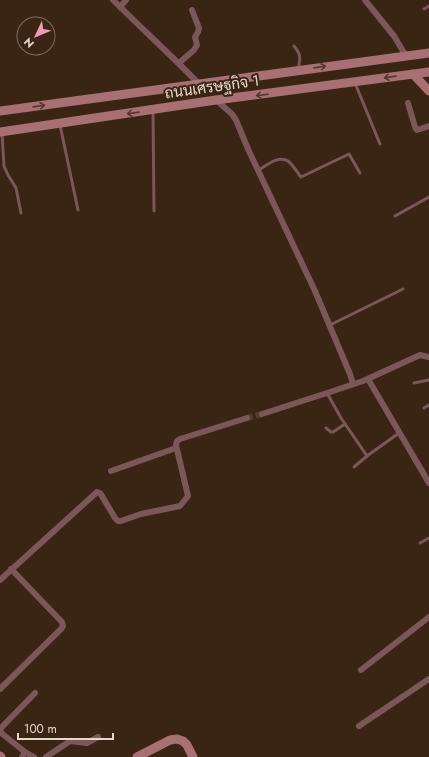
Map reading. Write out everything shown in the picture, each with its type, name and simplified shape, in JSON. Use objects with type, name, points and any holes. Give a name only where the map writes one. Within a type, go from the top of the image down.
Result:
[{"type":"main road","name":"ถนนเศรษฐกิจ 1","points":[[0,111],[429,53]]},
{"type":"main road","name":"ถนนเศรษฐกิจ 1","points":[[1,132],[216,100],[429,72]]},
{"type":"main road","points":[[413,74],[429,91]]},
{"type":"main road","points":[[137,757],[170,740],[178,739],[187,745],[193,757]]},
{"type":"street","points":[[112,0],[179,63],[199,84]]},
{"type":"street","points":[[120,7],[126,0]]},
{"type":"street","points":[[365,0],[394,36],[406,56]]},
{"type":"street","points":[[179,63],[194,50],[197,45],[195,36],[199,28],[192,10]]},
{"type":"street","points":[[216,100],[234,117],[315,291],[353,384]]},
{"type":"street","points":[[408,103],[417,130],[429,126]]},
{"type":"street","points":[[262,414],[368,379],[420,355],[429,357]]},
{"type":"street","points":[[368,379],[429,483]]},
{"type":"street","points":[[0,580],[97,492],[100,493],[118,521],[141,514],[180,506],[188,496],[176,448],[177,441],[247,418]]},
{"type":"street","points":[[111,471],[176,448]]},
{"type":"street","points":[[0,689],[63,626],[62,622],[11,569]]},
{"type":"street","points":[[361,670],[429,617]]},
{"type":"street","points":[[359,726],[429,679]]},
{"type":"street","points":[[34,757],[23,754],[0,732],[1,728],[35,693]]},
{"type":"street","points":[[46,757],[70,741],[87,743],[98,736]]},
{"type":"lane","points":[[424,9],[429,6]]},
{"type":"lane","points":[[294,46],[300,55],[298,70]]},
{"type":"lane","points":[[355,82],[380,144]]},
{"type":"lane","points":[[153,110],[154,212]]},
{"type":"lane","points":[[60,123],[78,210]]},
{"type":"lane","points":[[1,132],[4,166],[16,188],[21,213]]},
{"type":"lane","points":[[259,170],[278,159],[283,159],[288,162],[301,177],[349,154],[360,173]]},
{"type":"lane","points":[[395,216],[429,197]]},
{"type":"lane","points":[[330,325],[403,289]]},
{"type":"lane","points":[[414,383],[429,380]]},
{"type":"lane","points":[[327,393],[345,424],[367,456]]},
{"type":"lane","points":[[424,408],[429,405]]},
{"type":"lane","points":[[326,428],[333,432],[345,424]]},
{"type":"lane","points":[[354,467],[399,432]]},
{"type":"lane","points":[[420,543],[429,538]]},
{"type":"tunnel","points":[[247,418],[262,414]]}]
